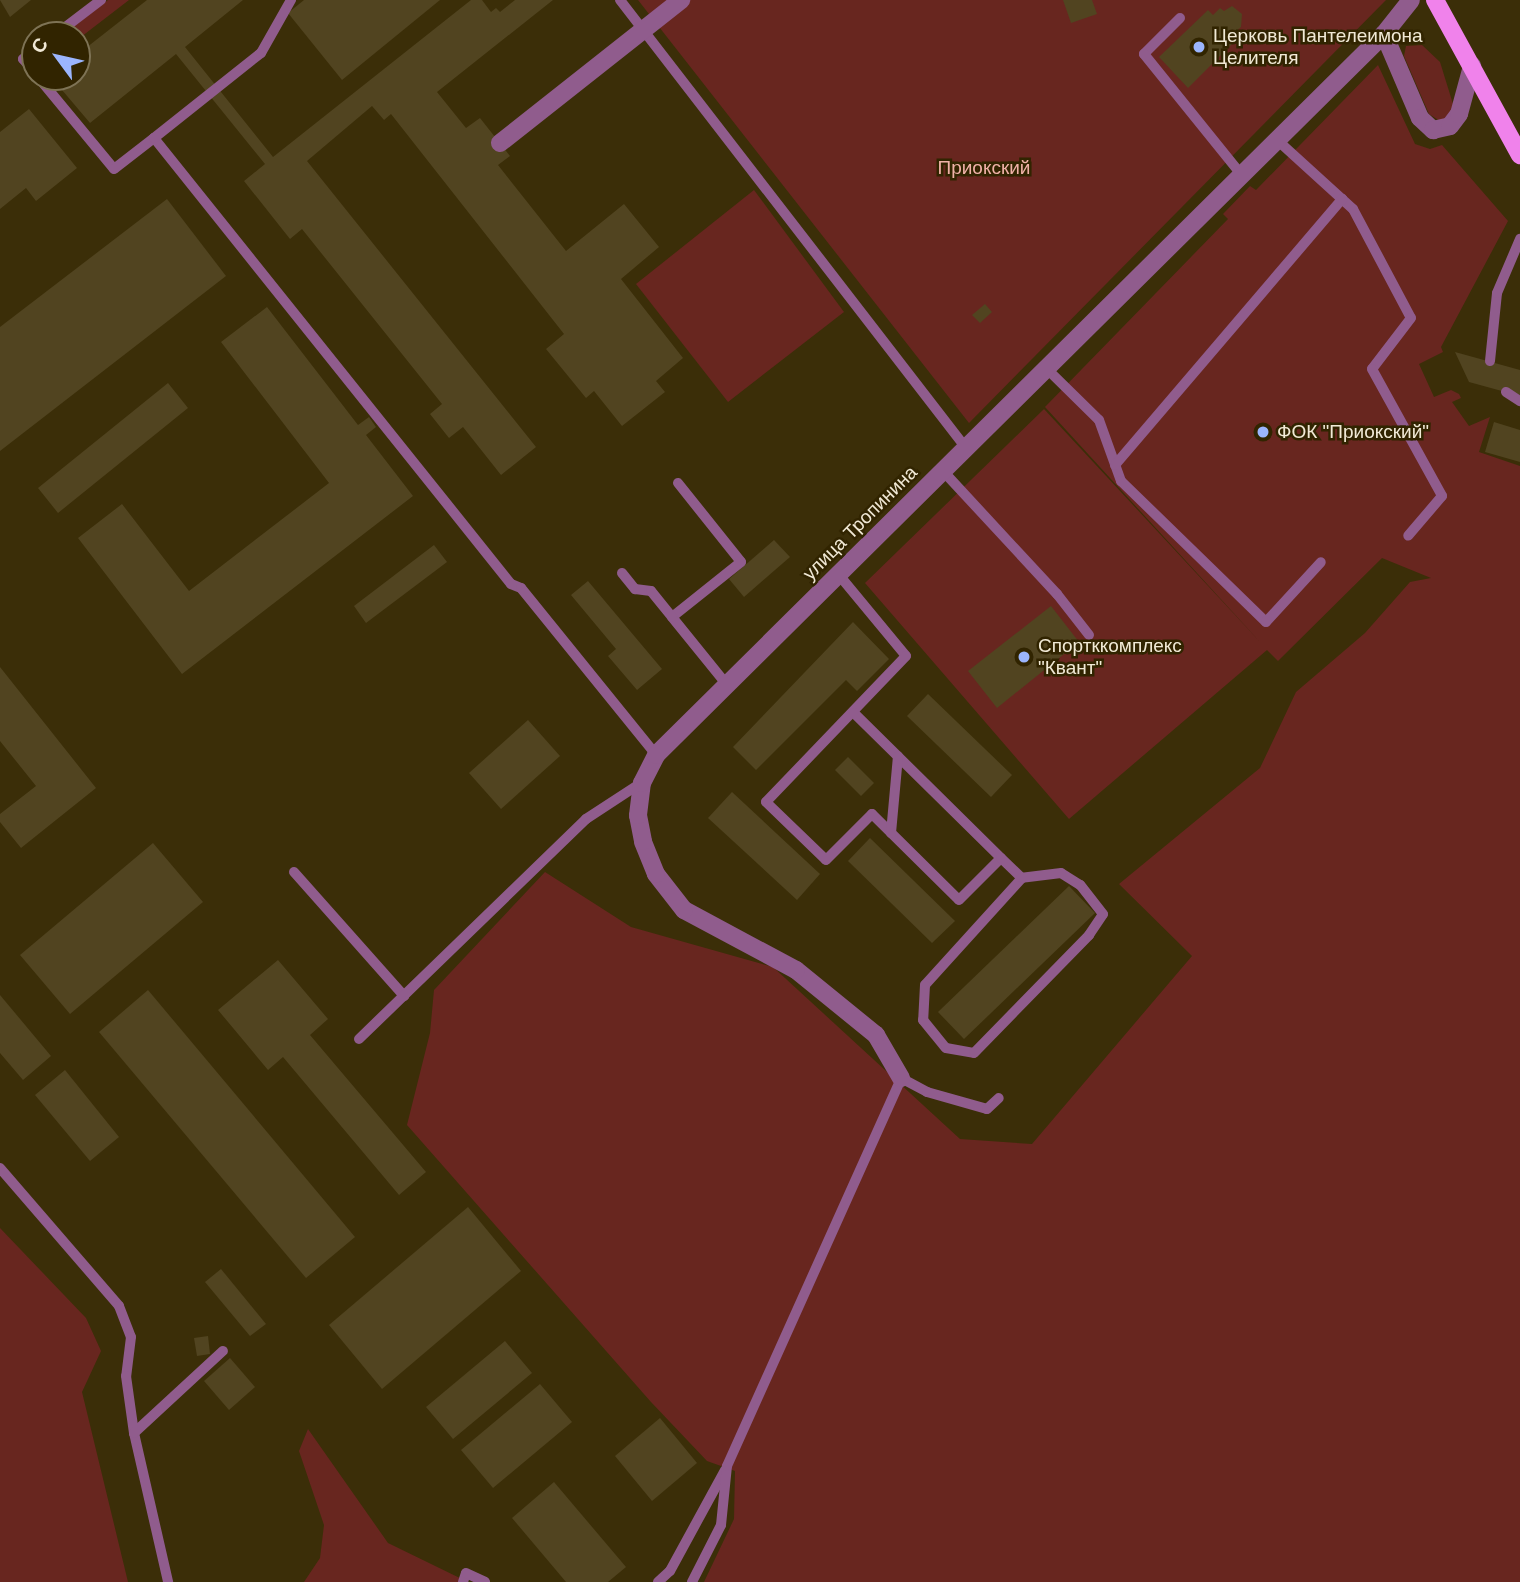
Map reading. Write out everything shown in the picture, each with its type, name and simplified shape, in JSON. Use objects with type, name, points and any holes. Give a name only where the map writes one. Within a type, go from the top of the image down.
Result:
[{"type":"main road","points":[[1435,0],[1520,155]]},
{"type":"street","points":[[500,143],[681,0]]},
{"type":"street","name":"улица Тропинина","points":[[901,1078],[876,1035],[796,970],[684,910],[656,874],[643,841],[638,815],[642,783],[656,755],[1384,34],[1411,0]]},
{"type":"street","points":[[1384,34],[1420,118],[1433,130],[1450,125],[1459,114],[1472,66]]},
{"type":"lane","points":[[73,21],[101,0]]},
{"type":"lane","points":[[50,91],[114,169],[261,53],[290,0]]},
{"type":"lane","points":[[620,0],[966,448]]},
{"type":"lane","points":[[1180,18],[1144,54],[1241,174]]},
{"type":"lane","points":[[154,138],[510,584],[521,588],[656,755]]},
{"type":"lane","points":[[1276,139],[1353,209],[1411,318],[1371,369],[1442,496],[1408,536]]},
{"type":"lane","points":[[1115,465],[1342,200]]},
{"type":"lane","points":[[1490,361],[1497,293],[1520,239]]},
{"type":"lane","points":[[1046,368],[1099,420],[1121,481],[1266,622],[1321,562]]},
{"type":"lane","points":[[1506,392],[1520,401]]},
{"type":"lane","points":[[943,471],[1057,594],[1089,635]]},
{"type":"lane","points":[[672,617],[741,562],[678,483]]},
{"type":"lane","points":[[622,573],[635,589],[651,591],[727,685]]},
{"type":"lane","points":[[839,575],[906,656],[766,802],[826,860],[872,814],[960,900],[1001,858]]},
{"type":"lane","points":[[854,713],[1022,878]]},
{"type":"lane","points":[[891,833],[898,756]]},
{"type":"lane","points":[[359,1039],[586,819],[642,783]]},
{"type":"lane","points":[[293,872],[404,996]]},
{"type":"lane","points":[[1061,873],[1080,885],[1102,914],[1089,936],[974,1053],[946,1048],[923,1020],[925,985],[1022,878],[1061,873]]},
{"type":"lane","points":[[658,1582],[670,1570],[727,1466],[901,1078],[927,1092],[987,1109],[999,1098]]},
{"type":"lane","points":[[0,1168],[118,1306],[131,1337],[126,1376],[134,1433],[168,1582]]},
{"type":"lane","points":[[134,1433],[223,1350]]},
{"type":"lane","points":[[692,1582],[721,1525],[727,1466]]},
{"type":"lane","points":[[463,1582],[466,1573],[485,1582]]},
{"type":"green space","points":[[108,0],[129,0],[91,29],[91,21],[81,21]]},
{"type":"green space","name":"Приокский","points":[[638,0],[1386,0],[969,423]]},
{"type":"green space","points":[[1422,45],[1440,62],[1453,104],[1449,117],[1440,121],[1429,114],[1404,56],[1406,46]]},
{"type":"green space","points":[[1378,65],[1415,144],[1430,149],[1442,145],[1508,221],[1441,347],[1443,352],[1419,364],[1434,397],[1451,390],[1459,394],[1461,398],[1452,402],[1469,426],[1490,417],[1479,452],[1520,466],[1520,1582],[704,1582],[734,1519],[735,1471],[707,1461],[651,1402],[407,1125],[430,1033],[434,990],[545,872],[631,927],[773,967],[960,1139],[1032,1144],[1192,956],[1119,884],[1260,768],[1296,692],[1365,633],[1410,582],[1431,578],[1382,558],[1278,661],[1267,650],[1069,819],[865,583],[1044,409],[1261,643],[1045,407],[1228,219],[1223,214],[1250,186],[1256,190]]},
{"type":"green space","points":[[754,190],[844,312],[728,402],[636,284]]},
{"type":"green space","points":[[0,1228],[86,1318],[101,1351],[82,1392],[128,1582],[0,1582]]},
{"type":"green space","points":[[308,1429],[388,1543],[468,1582],[304,1582],[320,1558],[324,1525],[299,1451]]},
{"type":"building","points":[[0,0],[31,0],[10,17]]},
{"type":"building","points":[[147,0],[243,0],[185,47],[273,157],[471,0],[482,0],[491,12],[496,8],[500,12],[515,0],[553,0],[437,92],[466,128],[480,118],[510,156],[498,165],[566,251],[624,204],[659,247],[621,279],[683,358],[656,381],[665,392],[622,426],[594,391],[586,398],[546,349],[564,334],[391,114],[384,120],[372,106],[307,161],[536,447],[501,475],[463,427],[449,438],[430,414],[442,404],[302,229],[290,239],[244,181],[265,164],[176,54],[90,123],[63,91],[91,91],[91,44]]},
{"type":"building","points":[[304,0],[440,0],[342,80],[288,13]]},
{"type":"building","points":[[1063,0],[1092,0],[1097,14],[1071,23]]},
{"type":"building","name":"Церковь Пантелеимона Целителя","points":[[1232,6],[1242,14],[1241,27],[1234,33],[1238,38],[1188,88],[1159,57],[1208,10],[1213,15],[1220,8],[1224,11]]},
{"type":"building","points":[[29,109],[77,168],[36,201],[26,188],[0,209],[0,132]]},
{"type":"building","points":[[167,199],[226,276],[0,451],[0,327]]},
{"type":"building","points":[[985,304],[992,312],[980,323],[972,315]]},
{"type":"building","points":[[267,307],[358,425],[369,417],[376,427],[366,435],[413,496],[182,674],[78,538],[122,504],[189,591],[329,483],[221,342]]},
{"type":"building","points":[[1455,352],[1520,370],[1520,396],[1469,382]]},
{"type":"building","points":[[168,383],[188,408],[58,513],[38,488]]},
{"type":"building","points":[[1494,422],[1520,430],[1520,462],[1485,452]]},
{"type":"building","points":[[774,540],[790,557],[744,597],[729,579]]},
{"type":"building","points":[[434,545],[447,562],[366,623],[354,606]]},
{"type":"building","points":[[588,581],[662,669],[637,690],[608,656],[616,649],[571,595]]},
{"type":"building","name":"Спортккомплекс \"Квант\"","points":[[1051,606],[1079,642],[997,708],[968,671]]},
{"type":"building","points":[[853,622],[889,659],[857,691],[846,680],[756,770],[733,747]]},
{"type":"building","points":[[0,667],[96,788],[21,848],[0,822],[0,814],[36,786],[0,741]]},
{"type":"building","points":[[928,694],[1012,775],[991,797],[907,716]]},
{"type":"building","points":[[528,720],[560,756],[501,809],[469,773]]},
{"type":"building","points":[[848,757],[874,783],[861,796],[835,770]]},
{"type":"building","points":[[732,792],[820,874],[797,900],[708,818]]},
{"type":"building","points":[[870,838],[955,921],[932,943],[848,861]]},
{"type":"building","points":[[153,843],[203,902],[70,1014],[20,955]]},
{"type":"building","points":[[1069,886],[1095,913],[964,1039],[938,1012]]},
{"type":"building","points":[[278,960],[328,1019],[310,1035],[426,1172],[399,1195],[283,1057],[268,1070],[218,1010]]},
{"type":"building","points":[[148,990],[355,1237],[306,1278],[99,1032]]},
{"type":"building","points":[[0,995],[51,1056],[23,1080],[0,1053]]},
{"type":"building","points":[[65,1070],[119,1137],[90,1161],[35,1095]]},
{"type":"building","points":[[468,1207],[521,1271],[382,1389],[329,1325]]},
{"type":"building","points":[[221,1269],[266,1324],[250,1336],[205,1282]]},
{"type":"building","points":[[208,1336],[210,1354],[197,1356],[194,1338]]},
{"type":"building","points":[[505,1341],[532,1373],[453,1439],[426,1407]]},
{"type":"building","points":[[230,1358],[255,1387],[229,1410],[204,1381]]},
{"type":"building","points":[[540,1384],[572,1422],[493,1488],[461,1450]]},
{"type":"building","points":[[660,1418],[697,1463],[652,1501],[615,1456]]},
{"type":"building","points":[[554,1482],[626,1567],[608,1582],[566,1582],[512,1518]]},
{"type":"place","name":"Церковь Пантелеимона Целителя","points":[[1199,47]]},
{"type":"place","name":"ФОК \"Приокский\"","points":[[1263,432]]},
{"type":"place","name":"Спортккомплекс \"Квант\"","points":[[1024,657]]}]
